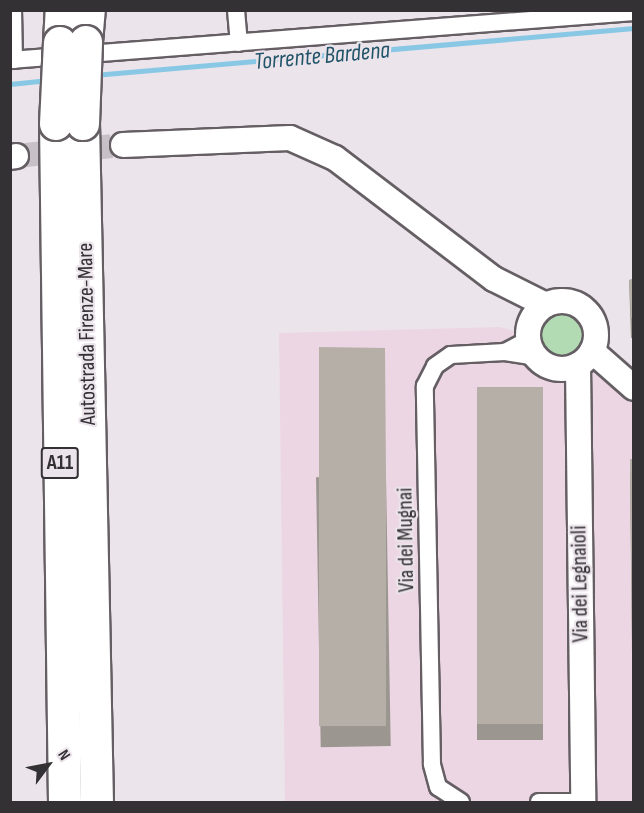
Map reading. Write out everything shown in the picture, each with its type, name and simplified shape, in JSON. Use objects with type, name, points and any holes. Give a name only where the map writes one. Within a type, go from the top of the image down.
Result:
[{"type":"highway","name":"Autostrada Firenze-Mare","points":[[62,10],[73,42],[69,124],[65,802]]},
{"type":"highway","name":"Autostrada Firenze-Mare","points":[[73,42],[89,10]]},
{"type":"highway","name":"Autostrada Firenze-Mare","points":[[69,124],[97,802]]},
{"type":"street","points":[[13,10],[12,60],[633,12]]},
{"type":"street","points":[[236,10],[239,43]]},
{"type":"street","points":[[123,145],[290,138],[372,183],[494,279],[535,331],[551,367],[585,358],[633,388]]},
{"type":"street","points":[[535,331],[573,303],[588,314],[596,332],[585,358]]},
{"type":"street","name":"Via dei Mugnai","points":[[461,802],[438,786],[432,764],[425,386],[435,366],[452,355],[505,352],[535,331]]},
{"type":"street","name":"Via dei Legnaioli","points":[[582,802],[585,358]]},
{"type":"street","points":[[539,802],[582,802]]},
{"type":"shaded area","points":[[500,327],[633,366],[633,802],[285,802],[279,333]]},
{"type":"green space","points":[[562,313],[571,314],[578,319],[583,326],[583,344],[578,351],[571,356],[562,357],[553,356],[546,351],[541,344],[540,335],[541,326],[546,319],[553,314]]},
{"type":"building","points":[[633,279],[633,318],[631,318],[629,280]]},
{"type":"building","points":[[319,347],[385,348],[386,476],[319,476]]},
{"type":"building","points":[[477,387],[543,387],[543,724],[477,724]]},
{"type":"building","points":[[630,459],[633,459],[633,729]]},
{"type":"building","points":[[319,476],[386,476],[386,726],[319,726]]},
{"type":"waterway","name":"Torrente Bardena","points":[[94,75],[634,28]]},
{"type":"waterway","name":"Torrente Bardena","points":[[10,84],[49,80]]},
{"type":"tunnel","points":[[16,156],[123,145]]}]
